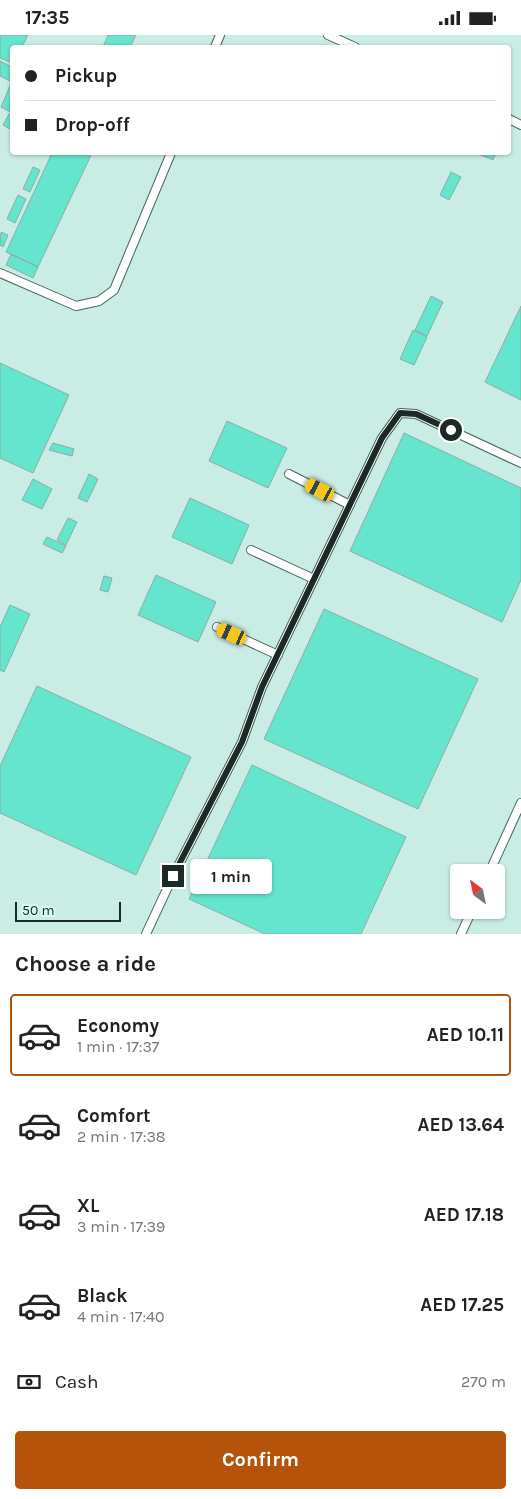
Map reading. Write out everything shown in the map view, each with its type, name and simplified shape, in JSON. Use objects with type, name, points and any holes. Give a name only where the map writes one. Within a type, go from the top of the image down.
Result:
[{"type":"lane","points":[[328,35],[350,45]]},
{"type":"lane","points":[[0,273],[76,306],[99,301],[114,290],[170,155]]},
{"type":"lane","points":[[146,934],[173,876],[242,742],[262,687],[382,438],[400,413],[416,414],[521,463]]},
{"type":"lane","points":[[289,475],[350,505]]},
{"type":"lane","points":[[251,550],[314,579]]},
{"type":"lane","points":[[217,627],[278,655]]},
{"type":"lane","points":[[493,864],[521,803]]},
{"type":"lane","points":[[461,934],[468,919]]},
{"type":"building","points":[[0,35],[28,35],[23,45],[10,45],[10,62],[0,58]]},
{"type":"building","points":[[108,35],[136,35],[131,45],[104,45]]},
{"type":"building","points":[[0,61],[10,66],[10,81],[0,76]]},
{"type":"building","points":[[10,86],[10,112],[1,107]]},
{"type":"building","points":[[9,114],[10,129],[3,125]]},
{"type":"building","points":[[51,155],[91,155],[38,267],[6,252]]},
{"type":"building","points":[[481,155],[495,155],[493,160]]},
{"type":"building","points":[[33,167],[40,170],[30,192],[23,189]]},
{"type":"building","points":[[451,172],[461,177],[449,200],[440,195]]},
{"type":"building","points":[[18,195],[26,199],[15,223],[7,219]]},
{"type":"building","points":[[1,232],[8,235],[3,247],[0,245]]},
{"type":"building","points":[[11,254],[38,267],[33,278],[6,265]]},
{"type":"building","points":[[431,296],[443,302],[427,336],[415,330]]},
{"type":"building","points":[[521,306],[521,400],[485,382]]},
{"type":"building","points":[[413,330],[427,337],[414,365],[400,359]]},
{"type":"building","points":[[0,363],[69,395],[33,473],[0,458]]},
{"type":"building","points":[[227,421],[287,448],[268,488],[209,461]]},
{"type":"building","points":[[404,433],[521,488],[521,580],[502,622],[350,551]]},
{"type":"building","points":[[53,443],[74,449],[72,456],[49,450]]},
{"type":"building","points":[[89,474],[98,479],[87,502],[78,498]]},
{"type":"building","points":[[33,479],[52,489],[42,509],[22,500]]},
{"type":"building","points":[[190,498],[249,525],[232,564],[172,537]]},
{"type":"building","points":[[68,518],[77,522],[66,545],[57,540]]},
{"type":"building","points":[[47,537],[66,546],[62,553],[43,544]]},
{"type":"building","points":[[156,575],[216,602],[198,642],[138,615]]},
{"type":"building","points":[[104,576],[112,578],[108,592],[100,590]]},
{"type":"building","points":[[10,605],[30,614],[4,672],[0,670],[0,627]]},
{"type":"building","points":[[324,609],[478,679],[418,809],[264,739]]},
{"type":"building","points":[[37,686],[191,757],[136,875],[0,813],[0,766]]},
{"type":"building","points":[[252,765],[406,837],[361,934],[265,934],[189,899]]},
{"type":"route","points":[[173,876],[242,742],[262,687],[382,438],[400,413],[416,414],[451,430]]}]
